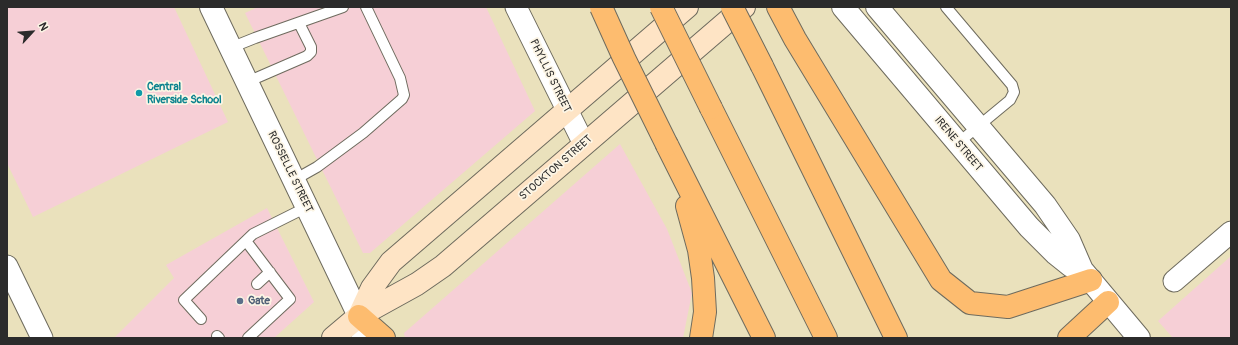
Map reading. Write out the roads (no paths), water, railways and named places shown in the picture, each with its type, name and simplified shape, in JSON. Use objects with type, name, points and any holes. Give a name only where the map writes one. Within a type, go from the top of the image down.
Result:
[{"type":"highway","points":[[601,7],[624,58],[764,338]]},
{"type":"highway","points":[[661,7],[826,338]]},
{"type":"highway","points":[[732,7],[896,338]]},
{"type":"highway","points":[[778,7],[795,39],[941,280],[970,303],[1008,307],[1087,275]]},
{"type":"highway","points":[[667,144],[686,203],[701,264],[705,306],[701,338]]},
{"type":"highway","points":[[1069,338],[1108,302]]},
{"type":"highway","points":[[359,316],[384,338]]},
{"type":"main road","name":"STOCKTON STREET","points":[[359,316],[372,288],[391,262],[687,7]]},
{"type":"main road","name":"STOCKTON STREET","points":[[333,338],[359,316],[417,284],[437,270],[744,7]]},
{"type":"street","name":"ROSSELLE STREET","points":[[211,7],[359,316],[363,338]]},
{"type":"street","name":"PHYLLIS STREET","points":[[516,7],[584,144]]},
{"type":"street","name":"IRENE STREET","points":[[843,7],[1042,241],[1071,266],[1087,275]]},
{"type":"street","name":"IRENE STREET","points":[[877,7],[1045,205],[1069,240],[1087,275],[1139,338]]},
{"type":"street","points":[[1174,281],[1231,232]]},
{"type":"street","points":[[7,266],[42,338]]},
{"type":"lane","points":[[230,48],[343,7]]},
{"type":"lane","points":[[294,180],[317,167],[357,138],[402,99],[404,94],[400,78],[366,7]]},
{"type":"lane","points":[[946,7],[1012,85],[1014,92],[1010,100],[958,143]]},
{"type":"lane","points":[[247,82],[307,56],[311,52],[311,47],[299,23]]},
{"type":"lane","points":[[201,319],[184,300],[253,234],[307,207]]},
{"type":"lane","points":[[246,241],[290,299],[248,338]]},
{"type":"lane","points":[[257,284],[270,272]]},
{"type":"place","name":"Central Riverside School","points":[[139,93]]},
{"type":"place","name":"Gate","points":[[240,301]]}]
